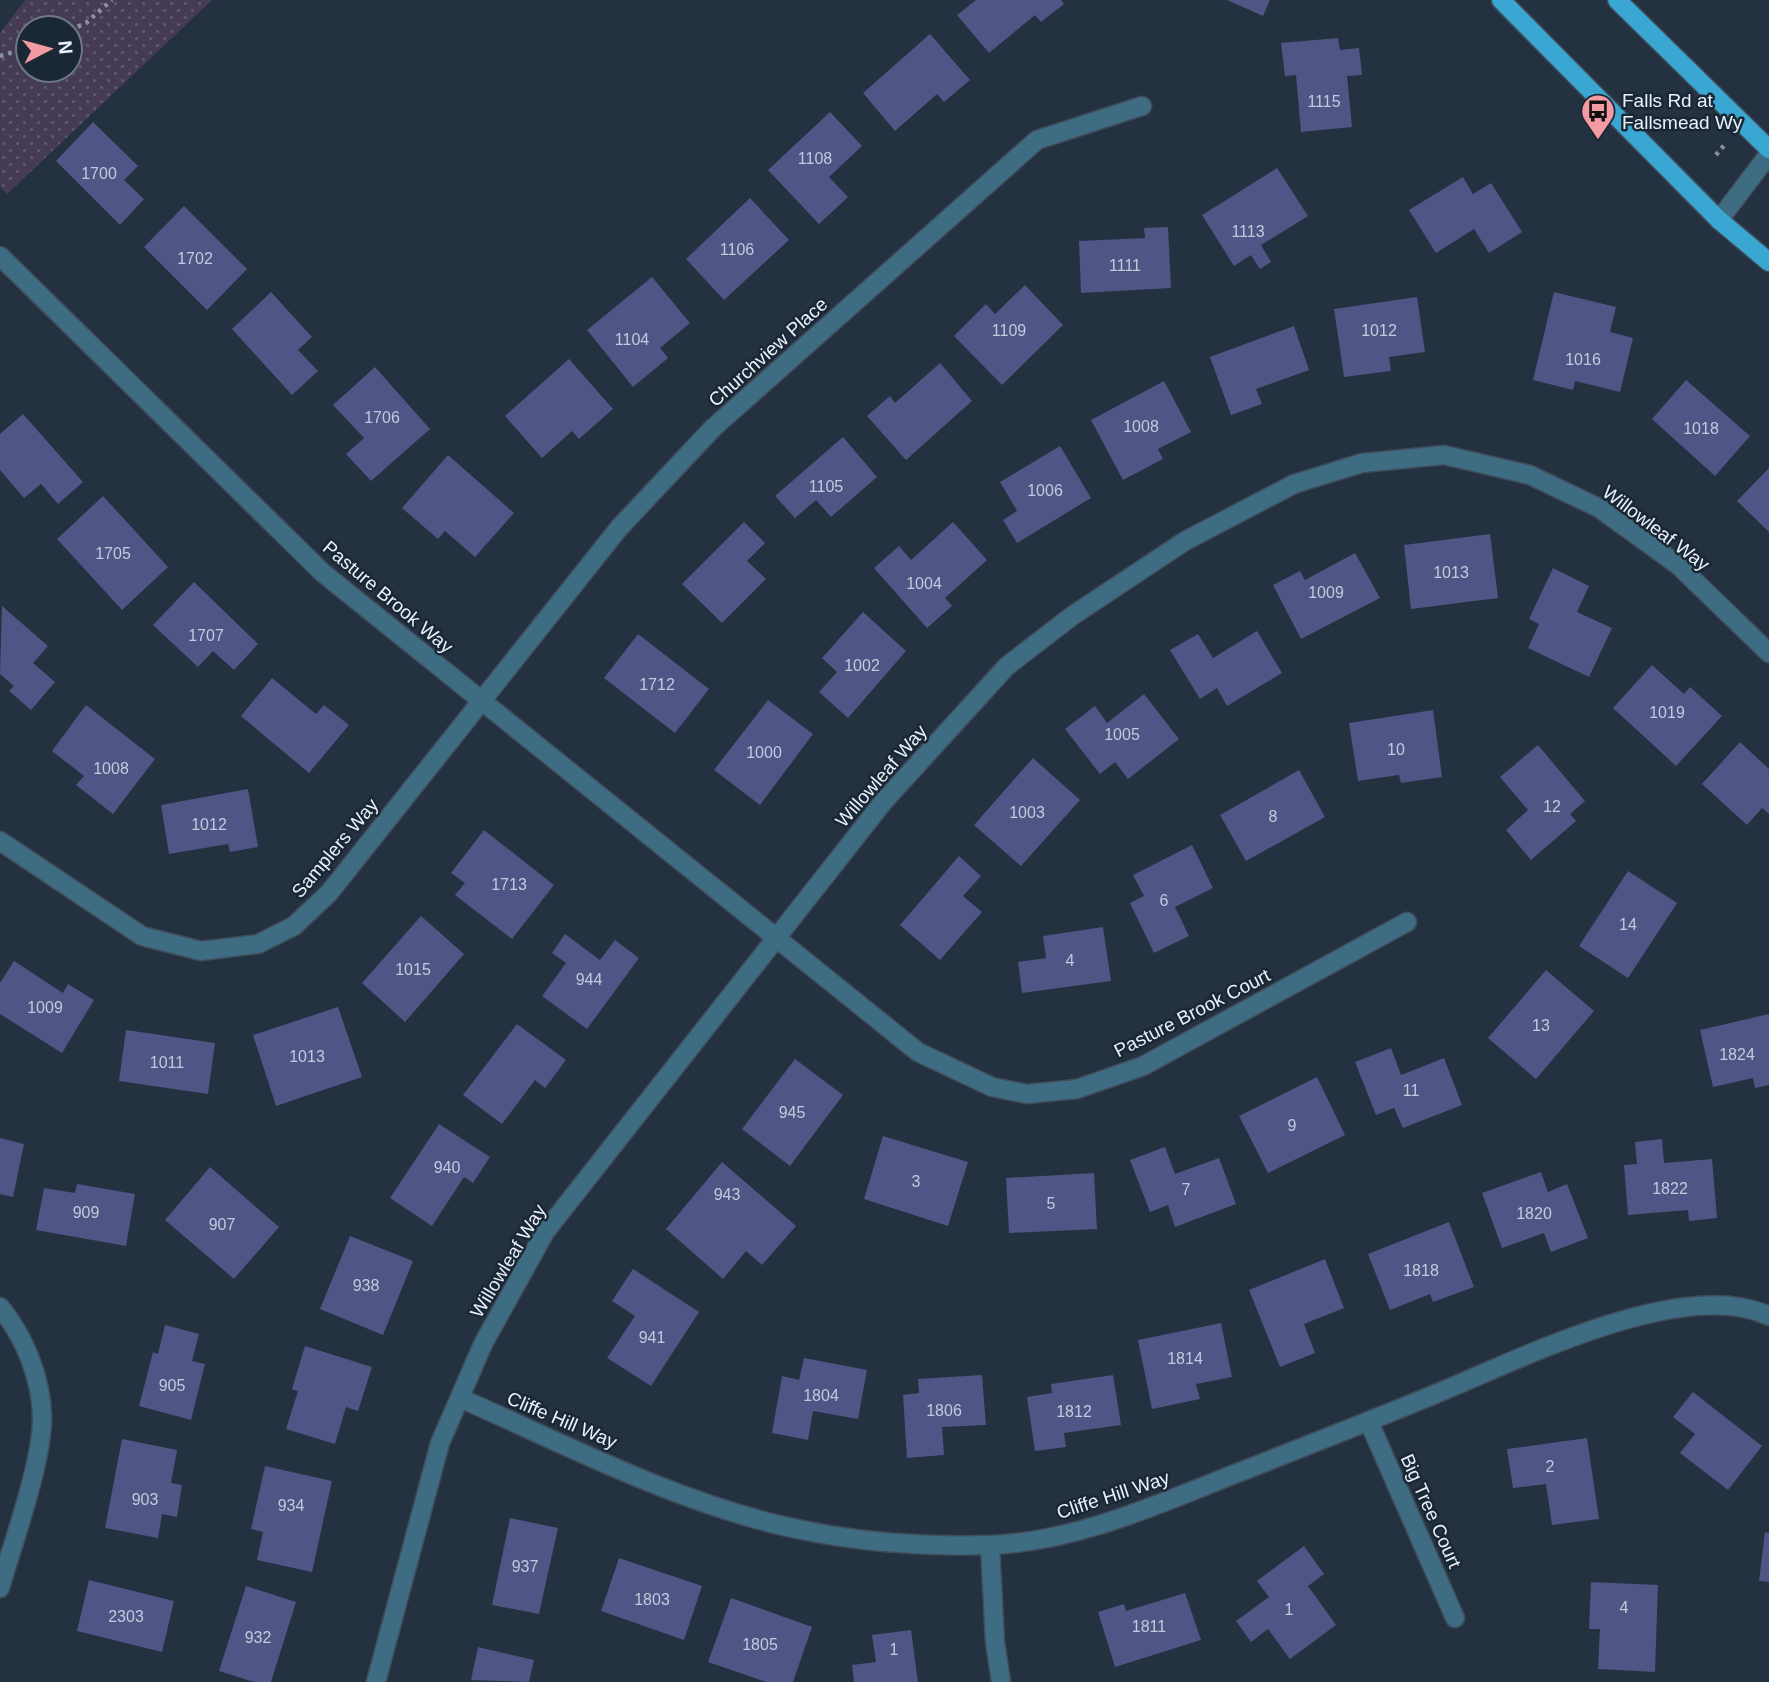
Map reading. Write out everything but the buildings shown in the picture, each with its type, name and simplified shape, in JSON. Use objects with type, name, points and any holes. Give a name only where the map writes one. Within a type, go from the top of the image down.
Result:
[{"type":"main road","points":[[1501,0],[1718,220],[1767,257]]},
{"type":"main road","points":[[1617,0],[1769,152]]},
{"type":"street","name":"Churchview Place","points":[[479,701],[619,528],[713,428],[1037,140],[1142,106]]},
{"type":"street","points":[[1718,220],[1769,152]]},
{"type":"street","name":"Pasture Brook Way","points":[[0,256],[323,573],[776,940]]},
{"type":"street","name":"Willowleaf Way","points":[[376,1682],[440,1443],[483,1344],[545,1232],[884,801],[1007,666],[1072,616],[1185,541],[1294,484],[1362,463],[1444,455],[1530,475],[1599,508],[1678,565],[1769,653]]},
{"type":"street","name":"Samplers Way","points":[[0,841],[142,936],[201,951],[258,944],[294,926],[329,893],[479,701]]},
{"type":"street","name":"Pasture Brook Court","points":[[776,940],[918,1052],[992,1087],[1027,1094],[1077,1088],[1143,1066],[1408,922]]},
{"type":"street","name":"Cliffe Hill Way","points":[[460,1398],[681,1494],[775,1524],[881,1542],[990,1545],[1044,1539],[1139,1512],[1369,1422],[1594,1328],[1690,1305],[1754,1308],[1769,1316]]},
{"type":"street","points":[[0,1307],[19,1331],[29,1357],[37,1382],[42,1417],[37,1453],[0,1588]]},
{"type":"street","name":"Big Tree Court","points":[[1369,1422],[1455,1618]]},
{"type":"street","points":[[990,1545],[1000,1682]]},
{"type":"path","points":[[84,24],[112,0]]},
{"type":"shaded area","points":[[25,0],[212,0],[7,194],[0,187],[0,33],[14,15],[14,84],[84,84],[84,14],[14,14]]},
{"type":"place","name":"Falls Rd at Fallsmead Wy","points":[[1598,141]]}]
